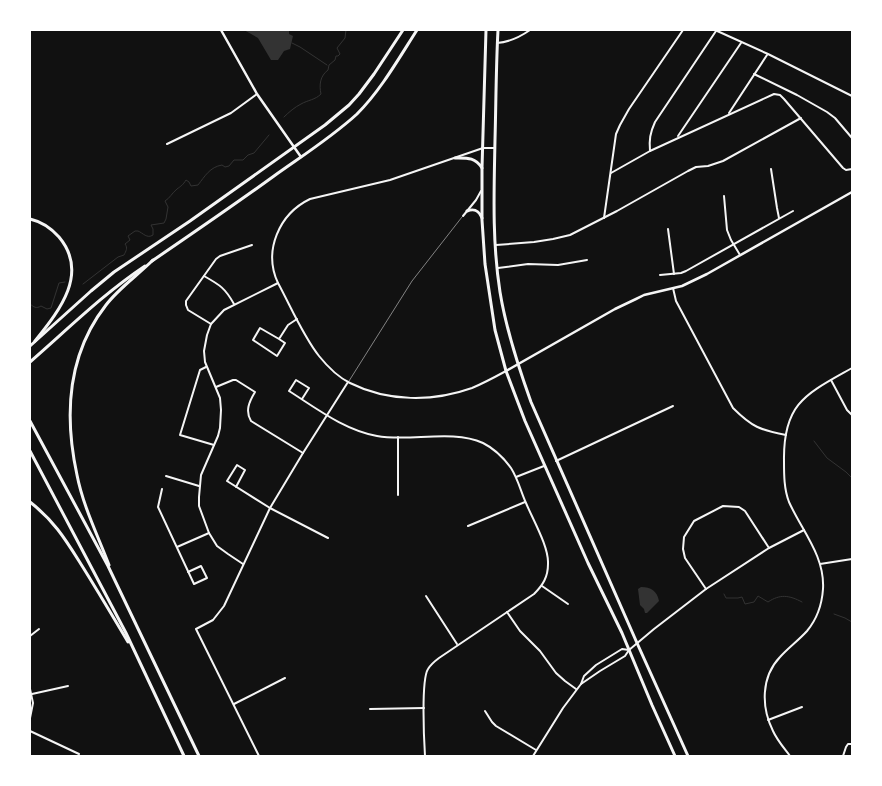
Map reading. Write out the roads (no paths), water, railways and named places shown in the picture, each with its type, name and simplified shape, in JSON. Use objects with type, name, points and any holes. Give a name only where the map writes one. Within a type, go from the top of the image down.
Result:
[{"type":"main road","points":[[30,346],[114,272],[325,125],[354,99],[374,74],[403,30]]},
{"type":"main road","points":[[30,362],[121,282],[332,135],[368,101],[384,81],[417,30]]},
{"type":"main road","points":[[486,30],[482,220],[490,305],[506,371],[545,466],[675,756]]},
{"type":"main road","points":[[498,30],[494,209],[495,246],[500,293],[507,326],[531,402],[636,644],[688,756]]},
{"type":"main road","points":[[455,158],[472,159],[478,162],[482,168]]},
{"type":"main road","points":[[467,211],[477,210],[482,220]]},
{"type":"main road","points":[[30,219],[51,228],[65,244],[72,266],[72,278],[60,308],[35,341]]},
{"type":"main road","points":[[116,584],[77,476],[69,412],[71,384],[85,339],[98,316],[107,304],[153,260]]},
{"type":"main road","points":[[30,421],[116,584],[199,756]]},
{"type":"main road","points":[[30,451],[126,633],[184,756]]},
{"type":"main road","points":[[30,502],[58,528],[137,657]]},
{"type":"street","points":[[221,30],[256,94],[301,157]]},
{"type":"street","points":[[497,42],[513,40],[530,30]]},
{"type":"street","points":[[604,218],[616,134],[620,124],[628,109],[683,30]]},
{"type":"street","points":[[650,151],[650,132],[655,122],[715,30],[852,96]]},
{"type":"street","points":[[677,138],[742,42]]},
{"type":"street","points":[[728,115],[768,54]]},
{"type":"street","points":[[754,74],[827,112],[835,118],[852,138]]},
{"type":"street","points":[[167,144],[231,113],[256,94]]},
{"type":"street","points":[[611,172],[650,151],[772,94],[780,95],[784,99],[840,165],[846,170],[852,169]]},
{"type":"street","points":[[495,246],[554,239],[570,235],[688,171],[723,161],[801,118]]},
{"type":"street","points":[[495,148],[483,148],[390,180],[310,199],[294,209],[277,232],[272,252],[272,263],[278,283],[318,354],[348,382],[367,390],[395,397],[438,397],[474,387],[636,299],[653,292],[692,282],[852,192]]},
{"type":"street","points":[[771,169],[780,218]]},
{"type":"street","points":[[463,216],[482,189]]},
{"type":"street","points":[[724,196],[727,230],[740,255]]},
{"type":"street","points":[[660,275],[686,271],[793,210]]},
{"type":"street","points":[[668,229],[674,274]]},
{"type":"street","points":[[211,324],[188,310],[186,301],[216,259],[252,245]]},
{"type":"street","points":[[497,268],[528,264],[558,265],[587,260]]},
{"type":"street","points":[[204,276],[227,292],[234,304]]},
{"type":"street","points":[[243,564],[218,546],[209,533],[198,497],[204,466],[220,428],[220,398],[205,362],[204,350],[211,324],[224,310],[278,283]]},
{"type":"street","points":[[673,288],[676,301],[734,408],[756,428],[786,435]]},
{"type":"street","points":[[279,340],[288,325],[297,319]]},
{"type":"street","points":[[260,328],[279,340],[285,343],[277,356],[253,340],[260,328]]},
{"type":"street","points":[[207,367],[200,370],[180,435],[214,445]]},
{"type":"street","points":[[790,756],[774,733],[768,720],[764,704],[766,680],[778,658],[807,631],[816,616],[823,591],[819,558],[788,501],[785,489],[784,455],[786,435],[789,419],[796,408],[812,391],[852,368]]},
{"type":"street","points":[[216,388],[236,380],[255,392],[248,404],[251,421],[303,453]]},
{"type":"street","points":[[302,399],[309,388],[296,380],[289,391],[327,415],[365,433],[398,438],[459,437],[476,440],[490,447],[501,455],[513,471],[546,550],[548,559],[547,572],[542,586],[534,594],[439,658],[427,670],[424,708],[424,756]]},
{"type":"street","points":[[831,380],[847,410],[852,415]]},
{"type":"street","points":[[259,756],[196,629],[213,620],[224,606],[270,508],[348,382]]},
{"type":"street","points":[[556,461],[673,406]]},
{"type":"street","points":[[398,438],[398,495]]},
{"type":"street","points":[[236,486],[245,470],[237,465],[227,481],[270,508],[328,538]]},
{"type":"street","points":[[516,478],[545,466]]},
{"type":"street","points":[[166,476],[199,486]]},
{"type":"street","points":[[162,489],[158,507],[188,572],[194,584],[207,578],[202,566],[188,572]]},
{"type":"street","points":[[468,526],[526,502]]},
{"type":"street","points":[[706,589],[685,558],[683,549],[684,537],[694,521],[723,506],[739,507],[745,511],[769,548]]},
{"type":"street","points":[[533,756],[563,708],[581,684],[625,656],[629,650],[654,629],[706,589],[769,548],[804,530]]},
{"type":"street","points":[[177,548],[209,533]]},
{"type":"street","points":[[820,564],[852,559]]},
{"type":"street","points":[[542,586],[568,604]]},
{"type":"street","points":[[426,596],[458,645]]},
{"type":"street","points":[[507,612],[520,631],[540,651],[556,672],[576,689]]},
{"type":"street","points":[[30,636],[39,629]]},
{"type":"street","points":[[581,684],[584,676],[596,665],[622,649],[629,650]]},
{"type":"street","points":[[234,704],[285,678]]},
{"type":"street","points":[[32,694],[68,686]]},
{"type":"street","points":[[30,689],[32,694],[30,718]]},
{"type":"street","points":[[768,720],[802,707]]},
{"type":"street","points":[[370,709],[424,708]]},
{"type":"street","points":[[486,711],[496,726],[536,750]]},
{"type":"street","points":[[30,731],[79,754]]},
{"type":"street","points":[[843,756],[848,744],[852,744]]},
{"type":"lane","points":[[348,382],[412,281],[463,216]]},
{"type":"waterway","points":[[284,117],[290,111],[321,94],[320,84],[322,78],[329,65],[340,54],[337,48],[345,38],[346,30]]},
{"type":"waterway","points":[[292,43],[327,65]]},
{"type":"waterway","points":[[83,284],[118,257],[124,255],[127,248],[125,244],[130,240],[128,236],[135,231],[147,236],[153,235],[151,225],[164,223],[166,219],[168,207],[165,201],[186,180],[191,186],[198,185],[208,172],[214,168],[222,165],[225,167],[229,166],[234,160],[243,160],[248,155],[254,153],[269,135]]},
{"type":"waterway","points":[[30,304],[35,307],[51,308],[59,283],[65,282]]},
{"type":"waterway","points":[[814,441],[827,458],[852,478]]},
{"type":"waterway","points":[[724,594],[726,598],[742,597],[745,604],[754,602],[758,596],[768,602],[785,596],[802,602]]},
{"type":"waterway","points":[[834,614],[852,622]]}]
